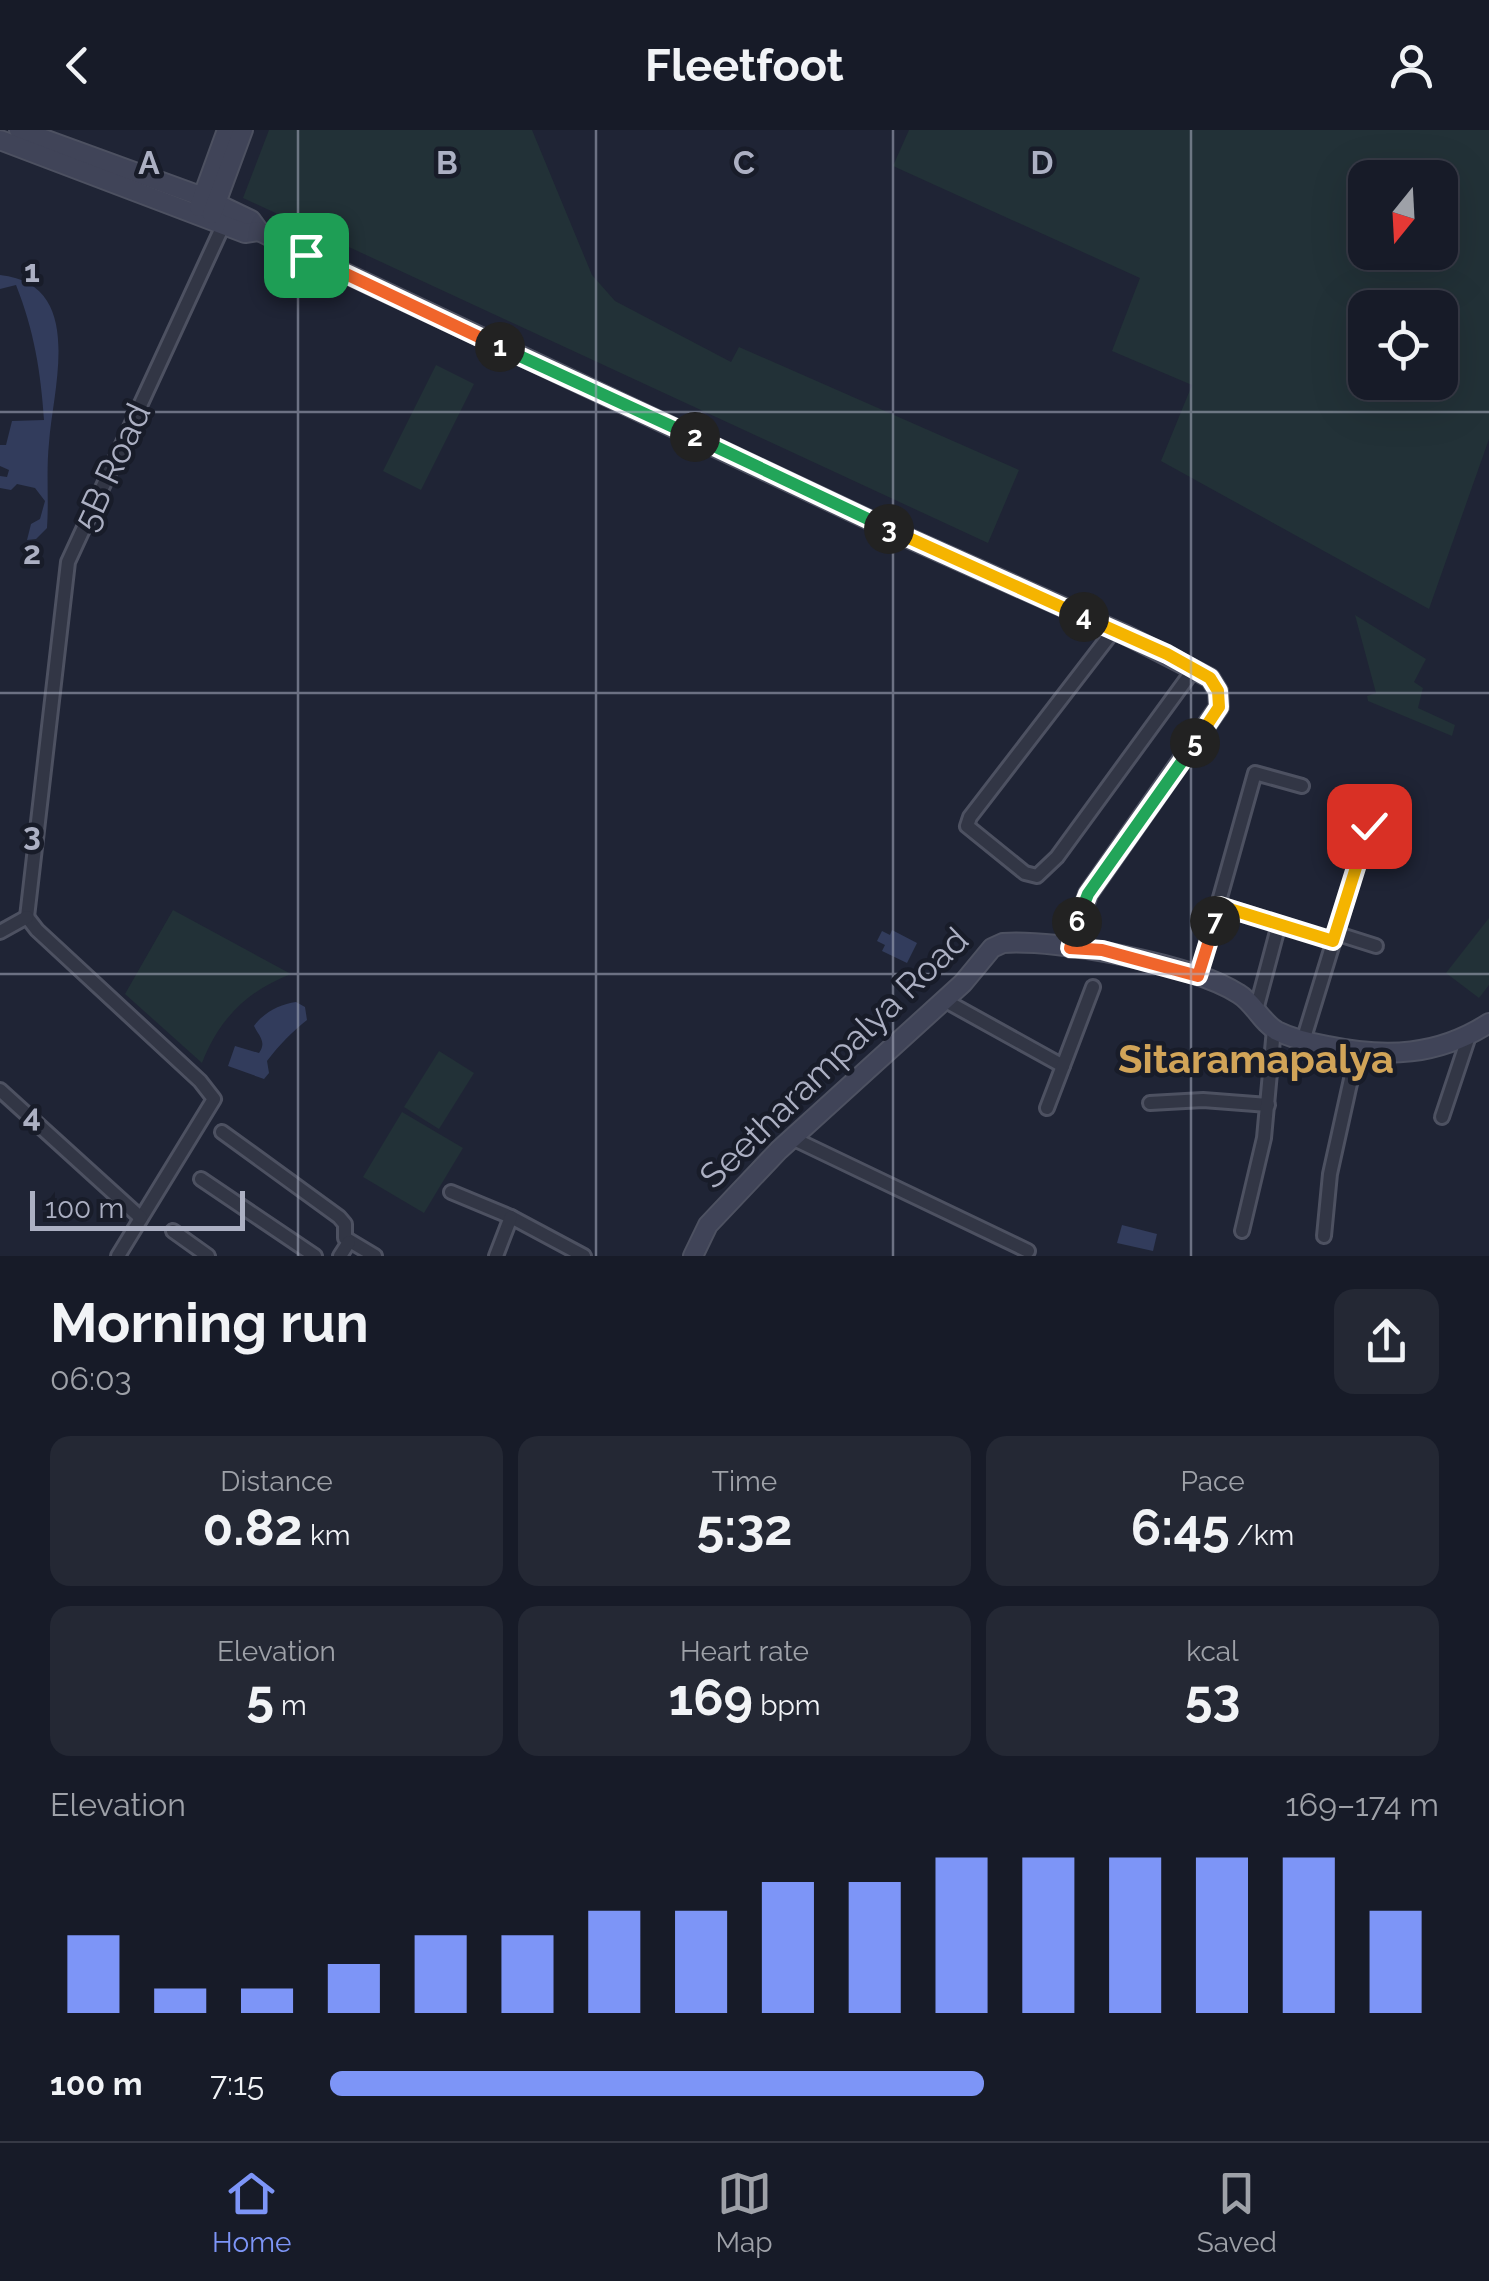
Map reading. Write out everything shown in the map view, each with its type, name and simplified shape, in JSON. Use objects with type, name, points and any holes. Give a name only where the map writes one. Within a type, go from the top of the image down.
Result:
[{"type":"street","points":[[19,130],[214,211]]},
{"type":"street","points":[[214,211],[228,130]]},
{"type":"street","points":[[214,211],[243,130]]},
{"type":"street","points":[[0,140],[251,220],[259,231],[1210,678],[1218,691],[1219,707],[1088,894],[1070,948]]},
{"type":"street","name":"5B Road","points":[[27,917],[68,562],[214,211]]},
{"type":"street","points":[[1114,630],[970,817],[967,826],[1025,874],[1036,876],[1057,858],[1194,670]]},
{"type":"street","points":[[1198,976],[1256,772],[1302,786]]},
{"type":"street","points":[[1303,1041],[1369,826]]},
{"type":"street","points":[[1220,906],[1376,946]]},
{"type":"street","points":[[0,932],[27,917],[36,930],[200,1081],[214,1099],[118,1256]]},
{"type":"street","points":[[1256,1010],[1279,924]]},
{"type":"street","name":"Seetharampalya Road","points":[[692,1256],[708,1225],[792,1138],[964,983],[992,948],[1002,943],[1102,950],[1198,976],[1241,994],[1274,1029],[1303,1041],[1357,1052],[1398,1055],[1430,1049],[1469,1036],[1489,1023]]},
{"type":"street","points":[[1047,1108],[1092,987]]},
{"type":"street","points":[[944,1000],[1063,1066]]},
{"type":"street","points":[[1242,1231],[1268,1104],[1274,1029]]},
{"type":"street","points":[[1442,1117],[1469,1036]]},
{"type":"street","points":[[1324,1236],[1330,1174],[1357,1052]]},
{"type":"street","points":[[0,1090],[141,1218]]},
{"type":"street","points":[[1150,1103],[1203,1100],[1268,1104]]},
{"type":"street","points":[[222,1132],[339,1217],[349,1242],[375,1256]]},
{"type":"street","points":[[792,1138],[1028,1250]]},
{"type":"street","points":[[201,1179],[315,1256]]},
{"type":"street","points":[[450,1192],[510,1217],[563,1251],[584,1256]]},
{"type":"street","points":[[496,1256],[510,1217]]},
{"type":"street","points":[[173,1231],[208,1256]]},
{"type":"street","points":[[340,1256],[349,1242]]},
{"type":"shaded area","points":[[269,130],[532,130],[592,275],[615,301],[731,362],[739,347],[1019,470],[988,543],[243,198]]},
{"type":"shaded area","points":[[909,130],[1489,130],[1489,439],[1429,609],[1161,461],[1192,385],[1112,351],[1140,278],[893,166]]},
{"type":"shaded area","points":[[436,365],[474,384],[421,490],[383,471]]},
{"type":"shaded area","points":[[1355,615],[1426,659],[1414,682],[1423,688],[1418,708],[1455,725],[1452,736],[1368,701],[1367,696],[1376,693]]},
{"type":"shaded area","points":[[173,910],[291,974],[261,989],[236,1008],[217,1033],[202,1063],[125,994]]},
{"type":"shaded area","points":[[1489,918],[1489,985],[1479,998],[1446,973]]},
{"type":"shaded area","points":[[439,1051],[474,1073],[439,1129],[404,1107]]},
{"type":"shaded area","points":[[402,1112],[463,1148],[424,1213],[363,1177]]},
{"type":"water","points":[[0,275],[27,283],[44,297],[54,317],[58,341],[48,454],[47,528],[36,539],[27,540],[31,524],[40,519],[45,501],[35,488],[17,484],[11,490],[0,488],[0,476],[7,477],[9,470],[0,466],[0,445],[6,445],[12,421],[44,420],[39,368],[28,318],[16,285],[0,289]]},
{"type":"water","points":[[892,930],[917,943],[907,963],[882,951],[885,945],[877,941],[882,931],[890,935]]},
{"type":"water","points":[[296,1002],[305,1007],[307,1020],[267,1061],[269,1073],[264,1079],[228,1066],[235,1046],[259,1053],[262,1042],[254,1026],[262,1017]]},
{"type":"water","points":[[1122,1225],[1157,1234],[1153,1251],[1117,1243]]},
{"type":"district","name":"Sitaramapalya","points":[[1256,1059]]},
{"type":"route","points":[[306,255],[897,533],[1126,634],[1210,678],[1218,691],[1219,707],[1088,894],[1070,948],[1102,950],[1198,976],[1220,906],[1333,941],[1369,826]]}]
